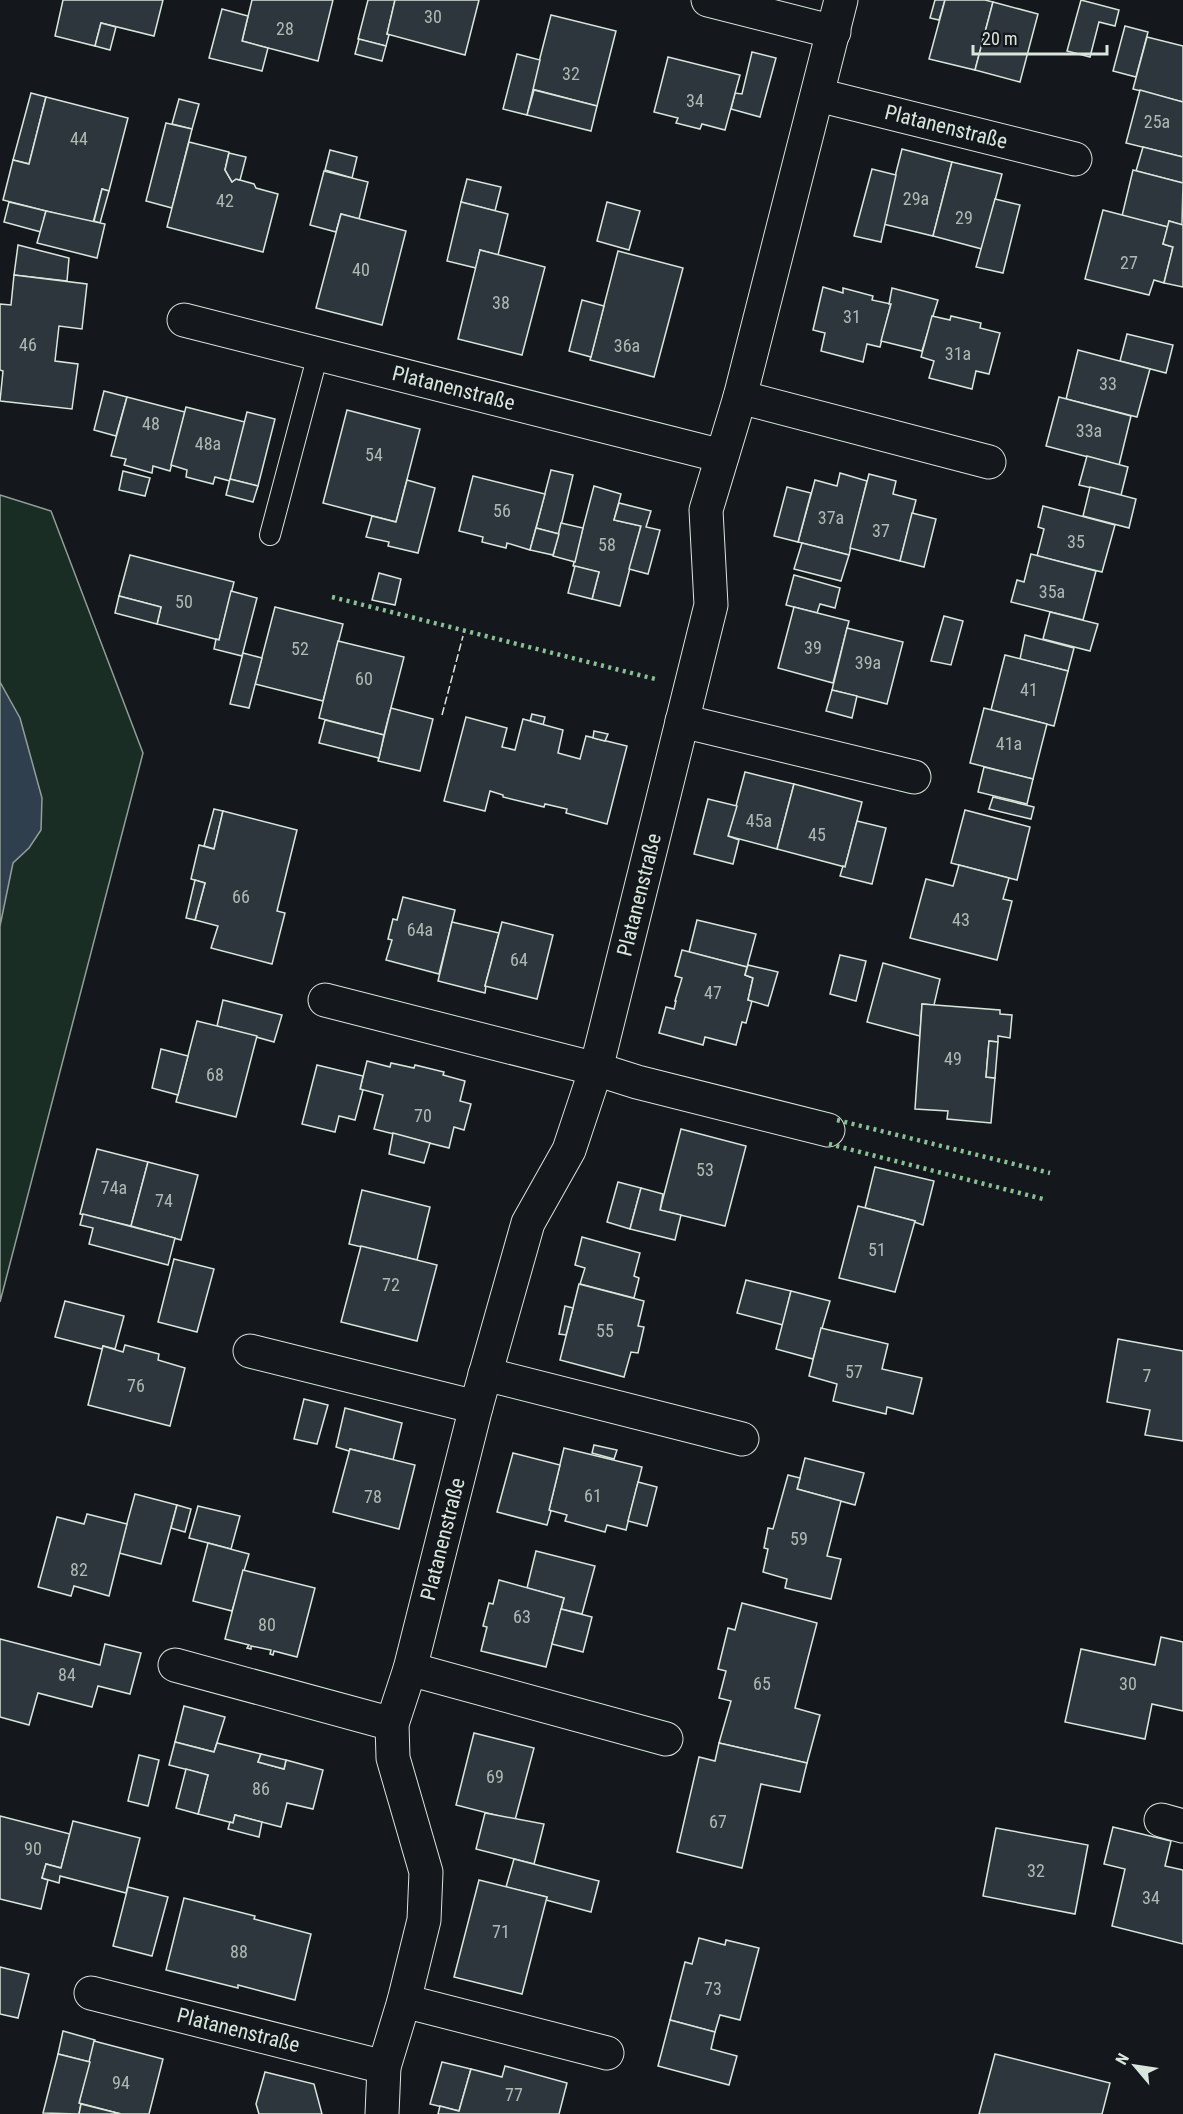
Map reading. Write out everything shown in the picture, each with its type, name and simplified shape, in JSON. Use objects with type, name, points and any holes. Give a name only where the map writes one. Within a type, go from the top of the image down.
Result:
[{"type":"street","points":[[708,0],[834,32]]},
{"type":"street","name":"Platanenstraße","points":[[382,2114],[384,2067],[404,2001],[424,1920],[426,1872],[393,1758],[392,1724],[410,1669],[476,1407],[528,1223],[569,1150],[596,1069],[711,605],[706,510],[740,397],[841,0]]},
{"type":"street","name":"Platanenstraße","points":[[818,95],[1075,159]]},
{"type":"street","name":"Platanenstraße","points":[[184,321],[722,456]]},
{"type":"street","points":[[740,397],[989,462]]},
{"type":"street","points":[[682,721],[914,777]]},
{"type":"street","points":[[325,1000],[828,1130]]},
{"type":"street","points":[[250,1350],[476,1407]]},
{"type":"street","points":[[485,1374],[742,1439]]},
{"type":"street","points":[[175,1665],[392,1724]]},
{"type":"street","points":[[410,1669],[666,1739]]},
{"type":"street","name":"Platanenstraße","points":[[91,1993],[384,2067]]},
{"type":"street","points":[[404,2001],[607,2053]]},
{"type":"lane","points":[[270,535],[318,354]]},
{"type":"green space","points":[[0,495],[51,511],[143,753],[0,1302]]},
{"type":"water","points":[[0,682],[20,718],[42,798],[41,830],[29,848],[13,863],[0,926]]},
{"type":"building","points":[[63,0],[163,0],[154,36],[101,23],[95,46],[55,36]]},
{"type":"building","points":[[252,0],[333,0],[318,61],[242,41]]},
{"type":"building","points":[[368,0],[395,0],[386,46],[358,39]]},
{"type":"building","points":[[395,0],[479,0],[465,55],[387,34]]},
{"type":"building","points":[[935,0],[945,0],[939,20],[930,18]]},
{"type":"building","points":[[945,0],[993,2],[975,70],[929,59]]},
{"type":"building","points":[[1081,0],[1119,10],[1115,26],[1099,22],[1090,57],[1067,51]]},
{"type":"building","points":[[993,2],[1038,14],[1020,82],[975,70]]},
{"type":"building","points":[[222,9],[248,16],[242,41],[268,48],[262,71],[209,58]]},
{"type":"building","points":[[551,15],[616,31],[597,106],[532,89]]},
{"type":"building","points":[[101,23],[116,27],[110,50],[95,46]]},
{"type":"building","points":[[1125,26],[1148,32],[1136,77],[1113,71]]},
{"type":"building","points":[[1147,37],[1183,46],[1183,102],[1133,89]]},
{"type":"building","points":[[359,39],[386,46],[382,61],[355,54]]},
{"type":"building","points":[[752,52],[776,58],[760,117],[731,109],[735,93],[742,94]]},
{"type":"building","points":[[517,54],[540,60],[527,115],[503,109]]},
{"type":"building","points":[[668,57],[740,75],[725,130],[702,124],[700,129],[676,123],[678,118],[654,112]]},
{"type":"building","points":[[534,90],[597,106],[591,131],[527,115]]},
{"type":"building","points":[[1140,90],[1183,102],[1183,157],[1126,143]]},
{"type":"building","points":[[31,93],[46,97],[29,164],[13,160]]},
{"type":"building","points":[[46,97],[128,118],[109,191],[102,189],[93,223],[3,200],[13,160],[29,164]]},
{"type":"building","points":[[179,99],[199,104],[192,129],[172,124]]},
{"type":"building","points":[[166,123],[192,129],[172,208],[146,201]]},
{"type":"building","points":[[189,142],[229,152],[225,170],[232,182],[236,179],[240,180],[254,184],[256,188],[278,194],[263,252],[167,227]]},
{"type":"building","points":[[1143,147],[1183,157],[1183,183],[1136,171]]},
{"type":"building","points":[[902,149],[952,162],[933,236],[883,224]]},
{"type":"building","points":[[330,150],[357,157],[352,178],[325,170]]},
{"type":"building","points":[[229,153],[246,157],[240,180],[236,179],[232,182],[225,170]]},
{"type":"building","points":[[952,162],[1002,174],[982,249],[933,236]]},
{"type":"building","points":[[872,169],[896,175],[881,242],[854,236]]},
{"type":"building","points":[[1133,170],[1183,183],[1182,225],[1169,221],[1168,227],[1122,216]]},
{"type":"building","points":[[324,171],[368,182],[359,219],[341,214],[336,232],[310,225]]},
{"type":"building","points":[[467,179],[501,187],[495,211],[461,202]]},
{"type":"building","points":[[102,189],[109,191],[100,223],[94,221]]},
{"type":"building","points":[[995,199],[1020,205],[1003,273],[976,267]]},
{"type":"building","points":[[9,202],[46,211],[41,232],[4,222]]},
{"type":"building","points":[[461,202],[508,214],[498,255],[480,250],[476,268],[447,261]]},
{"type":"building","points":[[607,202],[640,211],[629,250],[597,241]]},
{"type":"building","points":[[1103,210],[1168,227],[1163,244],[1173,247],[1164,283],[1154,280],[1149,295],[1085,279]]},
{"type":"building","points":[[46,211],[105,224],[97,258],[37,243]]},
{"type":"building","points":[[341,214],[406,231],[382,325],[316,308]]},
{"type":"building","points":[[1169,221],[1183,225],[1183,287],[1164,283],[1173,247],[1163,244]]},
{"type":"building","points":[[18,245],[69,258],[67,281],[14,275]]},
{"type":"building","points":[[480,250],[545,267],[522,355],[458,339]]},
{"type":"building","points":[[618,251],[683,268],[654,377],[590,360]]},
{"type":"building","points":[[14,275],[87,284],[82,329],[59,326],[55,361],[78,364],[72,409],[0,401],[3,371],[0,370],[0,304],[11,305]]},
{"type":"building","points":[[823,287],[843,293],[843,288],[873,296],[872,300],[891,304],[880,347],[867,344],[863,362],[821,351],[825,333],[813,330]]},
{"type":"building","points":[[892,288],[938,300],[922,351],[881,341],[891,304],[889,304]]},
{"type":"building","points":[[582,300],[604,306],[591,357],[569,351]]},
{"type":"building","points":[[932,316],[950,320],[951,316],[981,323],[980,328],[1000,333],[989,374],[976,371],[972,389],[929,378],[934,361],[921,357]]},
{"type":"building","points":[[1127,334],[1173,345],[1166,373],[1120,361]]},
{"type":"building","points":[[1078,350],[1150,369],[1137,417],[1066,399]]},
{"type":"building","points":[[104,391],[127,397],[116,436],[94,430]]},
{"type":"building","points":[[127,397],[185,412],[170,471],[153,466],[152,473],[124,465],[126,459],[111,456]]},
{"type":"building","points":[[1059,397],[1131,416],[1119,465],[1046,446]]},
{"type":"building","points":[[186,407],[245,422],[230,481],[215,477],[213,484],[186,477],[187,470],[171,465]]},
{"type":"building","points":[[347,410],[420,429],[396,522],[323,503]]},
{"type":"building","points":[[247,412],[275,419],[258,486],[230,479]]},
{"type":"building","points":[[1087,456],[1128,467],[1121,495],[1079,485]]},
{"type":"building","points":[[551,470],[573,475],[559,534],[536,528]]},
{"type":"building","points":[[123,471],[150,478],[145,496],[119,490]]},
{"type":"building","points":[[840,473],[867,481],[849,555],[798,542],[815,480],[837,486]]},
{"type":"building","points":[[869,474],[896,481],[893,494],[916,500],[900,561],[850,548]]},
{"type":"building","points":[[473,476],[545,494],[530,550],[507,543],[506,548],[482,542],[483,537],[459,531]]},
{"type":"building","points":[[230,479],[258,486],[253,502],[226,495]]},
{"type":"building","points":[[407,480],[435,488],[418,553],[388,546],[389,542],[366,537],[372,516],[396,522]]},
{"type":"building","points":[[594,486],[621,494],[614,520],[641,526],[620,606],[592,599],[599,572],[573,566]]},
{"type":"building","points":[[787,487],[811,493],[798,542],[774,536]]},
{"type":"building","points":[[1090,487],[1136,499],[1129,528],[1083,516]]},
{"type":"building","points":[[619,503],[651,511],[646,527],[660,530],[648,574],[629,569],[641,526],[614,520]]},
{"type":"building","points":[[1043,506],[1115,525],[1102,572],[1037,556],[1044,529],[1038,527]]},
{"type":"building","points":[[912,513],[936,519],[924,567],[900,561]]},
{"type":"building","points":[[561,523],[583,528],[575,562],[553,556]]},
{"type":"building","points":[[536,528],[559,534],[553,555],[530,550]]},
{"type":"building","points":[[802,543],[849,555],[841,581],[794,569]]},
{"type":"building","points":[[1031,554],[1096,571],[1083,620],[1011,602],[1017,580],[1024,582]]},
{"type":"building","points":[[130,555],[234,582],[219,640],[157,624],[161,607],[119,596]]},
{"type":"building","points":[[575,566],[599,572],[592,599],[568,593]]},
{"type":"building","points":[[379,573],[401,579],[395,605],[372,600]]},
{"type":"building","points":[[794,575],[840,588],[835,608],[820,604],[817,613],[786,605]]},
{"type":"building","points":[[231,591],[257,598],[242,656],[214,649],[216,639],[219,640]]},
{"type":"building","points":[[119,596],[161,607],[157,624],[115,613]]},
{"type":"building","points":[[275,607],[343,624],[323,701],[255,684]]},
{"type":"building","points":[[794,607],[849,621],[833,683],[778,668]]},
{"type":"building","points":[[1050,612],[1098,624],[1090,651],[1043,639]]},
{"type":"building","points":[[944,616],[963,621],[951,665],[931,661]]},
{"type":"building","points":[[847,628],[903,642],[887,704],[832,690]]},
{"type":"building","points":[[1025,635],[1074,648],[1068,671],[1020,659]]},
{"type":"building","points":[[338,641],[404,657],[384,735],[319,718]]},
{"type":"building","points":[[243,653],[262,658],[249,708],[230,704]]},
{"type":"building","points":[[1005,655],[1068,671],[1054,726],[991,710]]},
{"type":"building","points":[[832,690],[857,696],[852,718],[826,711]]},
{"type":"building","points":[[391,708],[433,719],[420,771],[378,761]]},
{"type":"building","points":[[984,708],[1047,724],[1033,779],[970,763]]},
{"type":"building","points":[[532,714],[545,717],[543,725],[530,721]]},
{"type":"building","points":[[466,717],[507,728],[502,747],[515,750],[523,719],[563,730],[558,753],[580,759],[586,736],[627,746],[607,824],[566,813],[567,809],[545,804],[544,807],[503,797],[503,795],[490,791],[485,811],[444,801]]},
{"type":"building","points":[[325,720],[384,735],[379,758],[319,743]]},
{"type":"building","points":[[594,731],[608,734],[605,741],[593,738]]},
{"type":"building","points":[[984,767],[1033,779],[1027,804],[978,792]]},
{"type":"building","points":[[745,772],[794,784],[777,849],[728,836]]},
{"type":"building","points":[[794,784],[862,802],[845,867],[777,849]]},
{"type":"building","points":[[993,797],[1034,807],[1031,819],[989,809]]},
{"type":"building","points":[[708,799],[737,806],[728,836],[739,840],[733,864],[694,854]]},
{"type":"building","points":[[214,809],[223,811],[214,849],[204,846]]},
{"type":"building","points":[[965,810],[1030,827],[1017,880],[951,863]]},
{"type":"building","points":[[223,811],[297,830],[277,911],[285,913],[272,964],[211,948],[218,926],[195,920],[205,883],[191,879],[199,845],[214,849]]},
{"type":"building","points":[[857,821],[886,828],[872,884],[840,876],[843,866],[845,867]]},
{"type":"building","points":[[959,865],[1009,878],[1003,899],[1012,901],[997,960],[910,938],[926,879],[953,886]]},
{"type":"building","points":[[195,880],[205,883],[195,920],[186,918]]},
{"type":"building","points":[[403,897],[455,910],[439,974],[386,960],[392,940],[388,939],[393,919],[397,920]]},
{"type":"building","points":[[697,920],[756,934],[747,967],[689,952]]},
{"type":"building","points":[[452,922],[499,933],[485,993],[438,981]]},
{"type":"building","points":[[502,922],[553,935],[537,999],[485,986]]},
{"type":"building","points":[[682,950],[747,967],[745,975],[753,978],[748,1000],[752,1001],[746,1023],[742,1022],[736,1045],[705,1037],[703,1045],[659,1033],[666,1007],[674,1009],[682,978],[675,976]]},
{"type":"building","points":[[840,955],[866,961],[856,1001],[830,994]]},
{"type":"building","points":[[883,963],[940,979],[934,1005],[922,1004],[920,1036],[867,1022]]},
{"type":"building","points":[[748,965],[778,972],[768,1006],[748,1000],[753,978],[745,975]]},
{"type":"building","points":[[223,1000],[282,1015],[274,1042],[217,1026]]},
{"type":"building","points":[[922,1004],[1000,1010],[1000,1014],[1012,1015],[1010,1038],[998,1036],[998,1042],[989,1041],[986,1077],[995,1078],[991,1123],[947,1119],[948,1111],[915,1109]]},
{"type":"building","points":[[197,1021],[257,1036],[236,1117],[176,1102]]},
{"type":"building","points":[[989,1041],[998,1042],[995,1078],[986,1077]]},
{"type":"building","points":[[161,1049],[188,1056],[178,1095],[152,1088]]},
{"type":"building","points":[[367,1061],[390,1067],[391,1063],[414,1068],[415,1065],[444,1072],[443,1075],[465,1081],[460,1101],[471,1104],[464,1130],[454,1127],[449,1148],[374,1129],[383,1095],[360,1089]]},
{"type":"building","points":[[317,1065],[363,1076],[360,1089],[363,1090],[355,1120],[339,1116],[335,1132],[302,1124]]},
{"type":"building","points":[[681,1129],[746,1146],[725,1226],[660,1210]]},
{"type":"building","points":[[393,1133],[430,1143],[424,1163],[389,1154]]},
{"type":"building","points":[[97,1149],[148,1162],[131,1226],[80,1214]]},
{"type":"building","points":[[148,1162],[198,1175],[181,1240],[131,1226]]},
{"type":"building","points":[[875,1167],[934,1181],[923,1225],[865,1208]]},
{"type":"building","points":[[618,1182],[641,1188],[630,1229],[607,1222]]},
{"type":"building","points":[[641,1188],[663,1194],[660,1210],[681,1215],[675,1240],[630,1229]]},
{"type":"building","points":[[362,1190],[430,1207],[417,1260],[349,1244]]},
{"type":"building","points":[[858,1206],[915,1221],[895,1292],[839,1278]]},
{"type":"building","points":[[83,1214],[175,1238],[168,1265],[89,1244],[93,1228],[80,1225]]},
{"type":"building","points":[[582,1237],[640,1253],[634,1276],[639,1278],[634,1298],[580,1284],[585,1268],[575,1265]]},
{"type":"building","points":[[361,1246],[437,1265],[417,1341],[341,1322]]},
{"type":"building","points":[[174,1259],[214,1269],[197,1332],[158,1322]]},
{"type":"building","points":[[746,1280],[791,1291],[783,1325],[737,1313]]},
{"type":"building","points":[[579,1284],[644,1301],[638,1326],[644,1327],[638,1353],[631,1352],[624,1377],[560,1360]]},
{"type":"building","points":[[791,1291],[830,1301],[813,1359],[776,1349]]},
{"type":"building","points":[[65,1301],[124,1316],[115,1349],[103,1346],[102,1349],[55,1337]]},
{"type":"building","points":[[565,1306],[573,1308],[566,1335],[559,1334]]},
{"type":"building","points":[[821,1328],[888,1344],[882,1369],[922,1378],[913,1414],[887,1407],[886,1414],[833,1401],[837,1384],[809,1376]]},
{"type":"building","points":[[1118,1339],[1183,1351],[1183,1441],[1145,1435],[1150,1410],[1107,1402]]},
{"type":"building","points":[[125,1345],[159,1354],[158,1360],[185,1368],[170,1426],[88,1405],[103,1346],[123,1352]]},
{"type":"building","points":[[304,1399],[328,1405],[317,1444],[294,1439]]},
{"type":"building","points":[[345,1408],[402,1423],[393,1460],[336,1447]]},
{"type":"building","points":[[594,1445],[617,1450],[614,1459],[592,1453]]},
{"type":"building","points":[[564,1448],[642,1467],[626,1530],[607,1525],[605,1532],[565,1521],[567,1515],[549,1510]]},
{"type":"building","points":[[350,1449],[415,1465],[399,1529],[333,1512]]},
{"type":"building","points":[[513,1453],[560,1465],[547,1525],[497,1512]]},
{"type":"building","points":[[805,1458],[864,1473],[855,1505],[797,1489]]},
{"type":"building","points":[[788,1475],[800,1478],[797,1489],[841,1501],[827,1556],[841,1559],[831,1599],[785,1588],[787,1579],[763,1572],[768,1549],[764,1548],[768,1528],[773,1529]]},
{"type":"building","points":[[638,1482],[657,1487],[647,1526],[628,1521]]},
{"type":"building","points":[[135,1494],[177,1505],[161,1564],[119,1553]]},
{"type":"building","points":[[177,1505],[191,1509],[185,1532],[171,1528]]},
{"type":"building","points":[[198,1506],[240,1516],[231,1549],[189,1538]]},
{"type":"building","points":[[87,1514],[127,1524],[109,1596],[74,1586],[71,1596],[38,1587],[57,1517],[84,1524]]},
{"type":"building","points":[[208,1543],[249,1554],[232,1611],[193,1601]]},
{"type":"building","points":[[536,1551],[595,1566],[582,1614],[561,1609],[564,1598],[527,1588]]},
{"type":"building","points":[[243,1570],[315,1588],[297,1657],[274,1651],[273,1655],[270,1654],[271,1650],[251,1646],[251,1649],[247,1648],[249,1645],[225,1639]]},
{"type":"building","points":[[499,1580],[564,1598],[546,1667],[481,1651],[487,1627],[483,1626],[489,1603],[493,1604]]},
{"type":"building","points":[[742,1603],[817,1623],[795,1708],[820,1715],[807,1763],[719,1743],[731,1701],[719,1698],[726,1671],[718,1669],[728,1628],[735,1630]]},
{"type":"building","points":[[561,1609],[592,1617],[583,1652],[552,1644]]},
{"type":"building","points":[[1161,1637],[1183,1642],[1183,1711],[1152,1704],[1145,1739],[1065,1722],[1081,1649],[1155,1665]]},
{"type":"building","points":[[0,1639],[100,1665],[105,1644],[141,1653],[130,1694],[98,1686],[92,1707],[38,1693],[29,1725],[0,1717]]},
{"type":"building","points":[[184,1706],[225,1717],[214,1752],[175,1742]]},
{"type":"building","points":[[474,1733],[534,1748],[515,1820],[456,1805]]},
{"type":"building","points":[[175,1742],[214,1752],[217,1743],[261,1754],[258,1762],[284,1769],[286,1760],[323,1770],[313,1809],[287,1803],[281,1827],[235,1815],[233,1823],[198,1814],[208,1775],[169,1765]]},
{"type":"building","points":[[719,1743],[807,1763],[800,1792],[761,1784],[742,1868],[677,1852],[699,1757],[715,1761]]},
{"type":"building","points":[[261,1754],[286,1760],[284,1769],[258,1762]]},
{"type":"building","points":[[139,1755],[159,1760],[148,1806],[128,1801]]},
{"type":"building","points":[[186,1769],[208,1775],[198,1814],[176,1808]]},
{"type":"building","points":[[485,1813],[544,1824],[534,1864],[476,1849]]},
{"type":"building","points":[[235,1815],[262,1822],[259,1837],[228,1829]]},
{"type":"building","points":[[0,1816],[70,1834],[61,1868],[46,1864],[42,1878],[48,1880],[41,1909],[0,1899]]},
{"type":"building","points":[[73,1821],[140,1838],[126,1893],[60,1876],[59,1883],[42,1878],[46,1864],[61,1868]]},
{"type":"building","points":[[1113,1827],[1171,1841],[1165,1866],[1183,1870],[1183,1944],[1112,1926],[1125,1869],[1104,1864]]},
{"type":"building","points":[[996,1828],[1088,1845],[1075,1914],[983,1896]]},
{"type":"building","points":[[514,1859],[599,1881],[591,1912],[546,1900],[547,1897],[506,1887]]},
{"type":"building","points":[[479,1880],[547,1897],[522,1994],[454,1977]]},
{"type":"building","points":[[128,1887],[168,1897],[152,1956],[113,1946]]},
{"type":"building","points":[[184,1898],[255,1916],[254,1919],[311,1934],[295,2000],[166,1970]]},
{"type":"building","points":[[699,1938],[725,1945],[726,1940],[759,1948],[740,2020],[720,2015],[715,2032],[670,2020],[685,1962],[692,1964]]},
{"type":"building","points":[[0,1967],[29,1974],[18,2018],[0,2014]]},
{"type":"building","points":[[670,2020],[715,2032],[711,2049],[737,2056],[729,2085],[658,2066]]},
{"type":"building","points":[[63,2031],[95,2040],[90,2062],[58,2054]]},
{"type":"building","points":[[94,2041],[163,2059],[149,2114],[121,2114],[79,2103]]},
{"type":"building","points":[[58,2054],[90,2062],[79,2103],[81,2104],[79,2114],[43,2113]]},
{"type":"building","points":[[995,2054],[1110,2083],[1102,2114],[979,2114]]},
{"type":"building","points":[[442,2062],[471,2069],[459,2111],[430,2104]]},
{"type":"building","points":[[505,2066],[567,2083],[559,2114],[438,2114],[440,2106],[459,2111],[471,2069],[502,2077]]},
{"type":"building","points":[[265,2072],[314,2084],[322,2114],[259,2114],[256,2104]]},
{"type":"building","points":[[81,2104],[121,2114],[79,2114]]},
{"type":"hedge","points":[[332,597],[659,680]]},
{"type":"hedge","points":[[837,1120],[1050,1173]]},
{"type":"hedge","points":[[829,1144],[1043,1199]]},
{"type":"fence","points":[[442,715],[463,636]]}]
